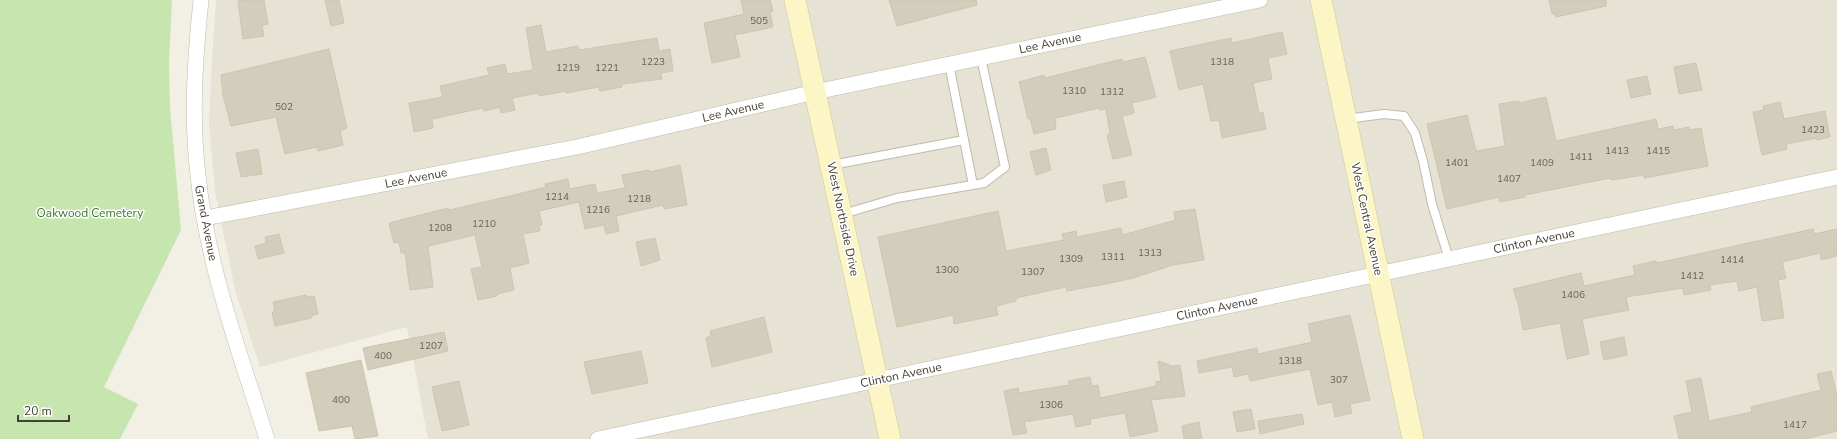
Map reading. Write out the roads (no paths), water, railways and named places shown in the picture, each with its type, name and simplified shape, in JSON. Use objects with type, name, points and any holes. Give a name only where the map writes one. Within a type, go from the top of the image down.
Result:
[{"type":"main road","name":"West Northside Drive","points":[[795,0],[890,439]]},
{"type":"main road","name":"West Central Avenue","points":[[1321,0],[1413,439]]},
{"type":"street","name":"Grand Avenue","points":[[201,0],[194,103],[198,176],[204,218],[225,305],[267,439]]},
{"type":"street","name":"Lee Avenue","points":[[204,218],[577,147],[815,92],[1260,0]]},
{"type":"street","name":"Clinton Avenue","points":[[598,439],[1837,177]]},
{"type":"lane","points":[[842,214],[897,198],[984,183],[1005,167],[981,58]]},
{"type":"lane","points":[[949,64],[973,185]]},
{"type":"lane","points":[[1346,119],[1384,114],[1404,116],[1415,133],[1423,161],[1432,204],[1449,259]]},
{"type":"lane","points":[[831,165],[964,140]]},
{"type":"park label","name":"Oakwood Cemetery","points":[[90,213]]}]
